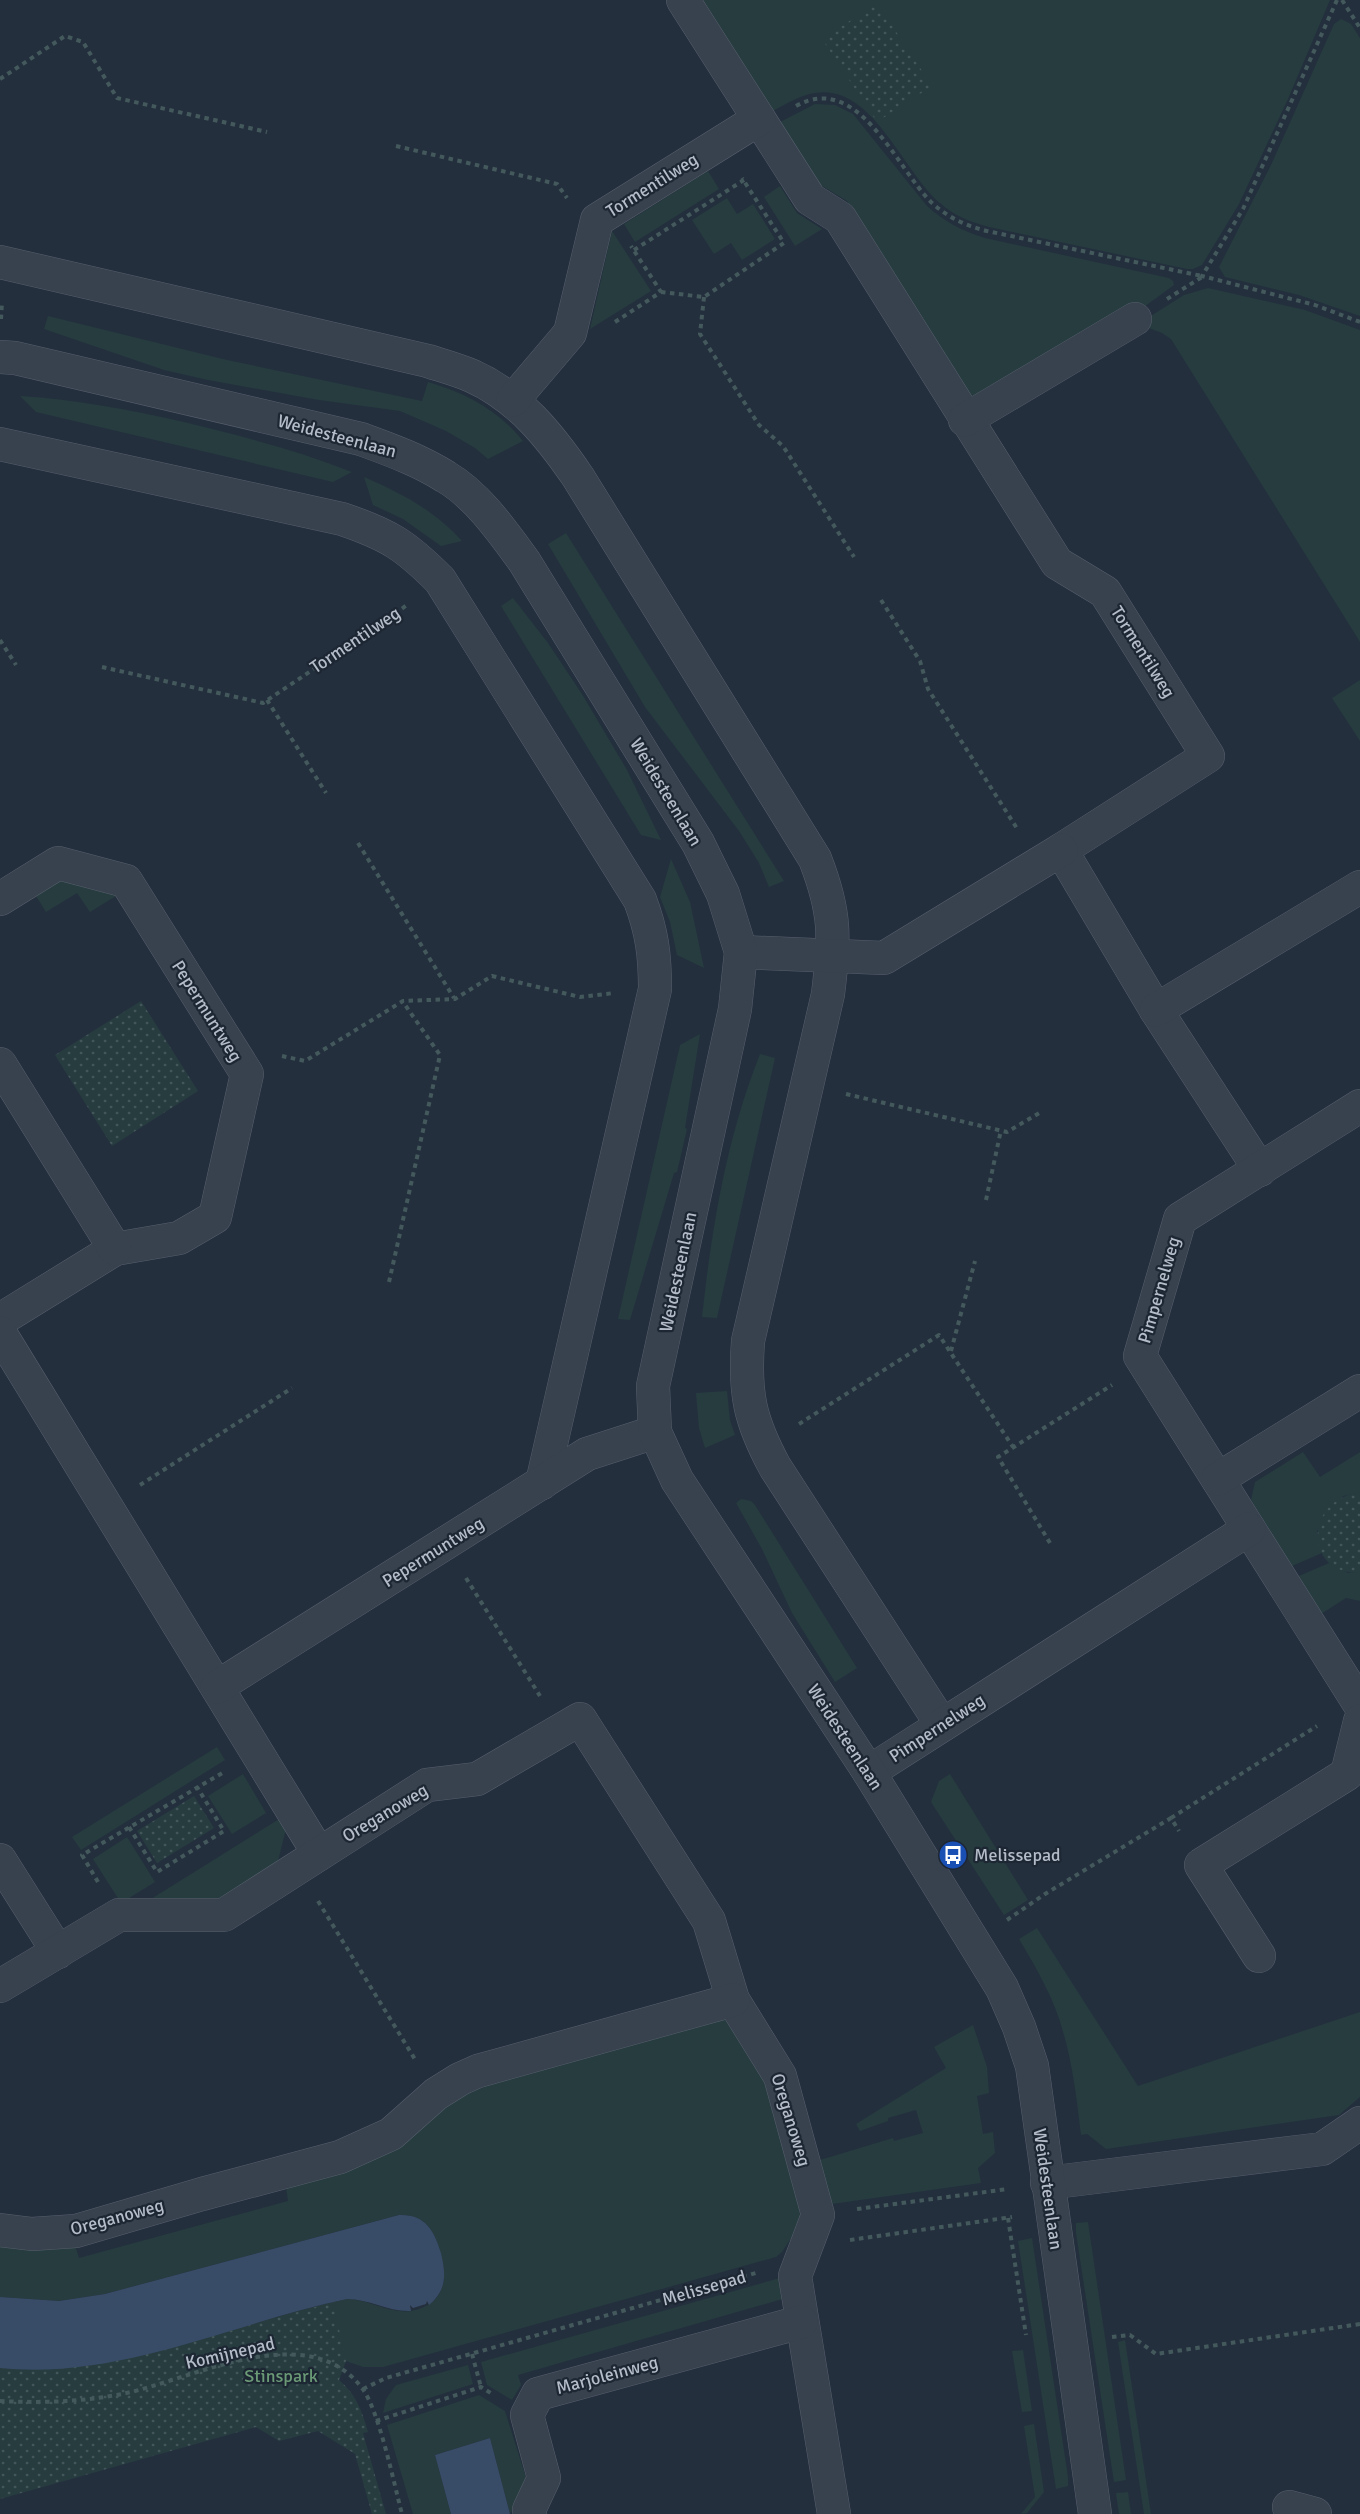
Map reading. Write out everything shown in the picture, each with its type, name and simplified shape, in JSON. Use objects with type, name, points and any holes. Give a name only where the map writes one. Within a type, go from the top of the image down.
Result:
[{"type":"street","name":"Tormentilweg","points":[[683,0],[810,199],[840,218],[1057,563],[1105,592],[1208,756],[1050,857],[884,958],[741,952]]},
{"type":"street","name":"Tormentilweg","points":[[513,400],[570,333],[597,220],[759,119]]},
{"type":"street","points":[[2,262],[428,361],[473,376],[513,400],[551,438],[578,477],[815,859],[828,892],[834,923],[828,994],[748,1341],[746,1372],[749,1403],[764,1446],[775,1467],[942,1725]]},
{"type":"street","points":[[965,420],[1135,319]]},
{"type":"street","name":"Weidesteenlaan","points":[[0,357],[15,358],[362,439],[405,455],[447,478],[474,500],[500,529],[542,591],[698,843],[723,894],[741,952],[735,1009],[653,1386],[656,1432],[677,1480],[869,1772],[1002,1988],[1019,2027],[1032,2066],[1095,2514]]},
{"type":"street","points":[[0,444],[342,519],[380,532],[412,552],[440,580],[640,900],[651,929],[656,956],[655,989],[542,1483]]},
{"type":"street","points":[[1050,857],[1156,1010],[1260,1170]]},
{"type":"street","name":"Pepermuntweg","points":[[0,899],[58,863],[126,881],[247,1074],[215,1217],[179,1238],[115,1249],[0,1320]]},
{"type":"street","points":[[1156,1010],[1360,887]]},
{"type":"street","points":[[0,1064],[115,1249]]},
{"type":"street","name":"Pimpernelweg","points":[[1357,1696],[1140,1356],[1180,1219],[1360,1106]]},
{"type":"street","points":[[0,1333],[258,1753],[308,1861]]},
{"type":"street","points":[[1218,1479],[1360,1391]]},
{"type":"street","name":"Pepermuntweg","points":[[217,1687],[587,1454],[656,1432]]},
{"type":"street","name":"Pimpernelweg","points":[[869,1772],[1249,1529]]},
{"type":"street","points":[[1259,1956],[1201,1865],[1347,1774],[1357,1696]]},
{"type":"street","name":"Oreganoweg","points":[[119,1916],[224,1915],[427,1785],[477,1779],[580,1719],[709,1921],[733,2000],[780,2076],[818,2215]]},
{"type":"street","points":[[0,1860],[58,1952]]},
{"type":"street","points":[[0,1986],[119,1916]]},
{"type":"street","name":"Oreganoweg","points":[[0,2230],[32,2234],[76,2231],[340,2157],[391,2134],[436,2094],[478,2071],[733,2000]]},
{"type":"street","points":[[1049,2198],[1322,2149],[1360,2123]]},
{"type":"street","points":[[818,2215],[795,2276],[834,2514]]},
{"type":"street","name":"Marjoleinweg","points":[[527,2415],[538,2394],[801,2322]]},
{"type":"street","points":[[527,2415],[544,2478],[529,2511],[530,2514]]},
{"type":"path","points":[[1202,276],[1243,209],[1337,0]]},
{"type":"path","points":[[1342,0],[1360,28]]},
{"type":"path","points":[[0,79],[65,36],[82,42],[117,98],[267,132]]},
{"type":"path","points":[[759,119],[777,117],[803,102],[817,98],[834,99],[852,106],[866,119],[931,201],[960,222],[987,231],[1202,276],[1315,305],[1360,322]]},
{"type":"path","points":[[661,292],[704,297],[784,243],[719,144]]},
{"type":"path","points":[[396,146],[557,184],[577,214],[597,220]]},
{"type":"path","points":[[634,250],[782,155]]},
{"type":"path","points":[[0,357],[2,262]]},
{"type":"path","points":[[704,297],[700,333],[759,425],[783,446],[854,557]]},
{"type":"path","name":"Tormentilweg","points":[[267,700],[365,635],[440,580]]},
{"type":"path","points":[[881,600],[920,660],[928,689],[1050,857]]},
{"type":"path","points":[[0,640],[16,665]]},
{"type":"path","points":[[102,667],[263,703],[267,700],[326,793]]},
{"type":"path","points":[[358,843],[455,999]]},
{"type":"path","points":[[247,1074],[280,1056],[305,1060],[403,1001],[455,999],[492,976],[580,997],[655,989]]},
{"type":"path","points":[[389,1282],[440,1054],[403,1001]]},
{"type":"path","points":[[807,1085],[1007,1132],[1041,1112]]},
{"type":"path","points":[[986,1200],[1001,1130]]},
{"type":"path","points":[[951,1352],[975,1261]]},
{"type":"path","points":[[764,1446],[939,1335],[1013,1447]]},
{"type":"path","points":[[1050,1543],[998,1457],[1145,1364]]},
{"type":"path","points":[[106,1507],[292,1388]]},
{"type":"path","points":[[445,1544],[562,1729]]},
{"type":"path","points":[[974,1943],[1045,1894],[1171,1818],[1357,1696]]},
{"type":"path","points":[[119,1916],[82,1855],[258,1753]]},
{"type":"path","points":[[129,1827],[157,1872],[224,1831],[197,1788]]},
{"type":"path","points":[[1171,1818],[1201,1865]]},
{"type":"path","points":[[308,1861],[436,2094]]},
{"type":"path","points":[[818,2215],[1049,2198]]},
{"type":"path","name":"Melissepad","points":[[363,2389],[386,2378],[764,2271],[839,2241],[1049,2198]]},
{"type":"path","points":[[1112,2337],[1130,2335],[1156,2354],[1360,2324]]},
{"type":"path","name":"Komijnepad","points":[[0,2401],[46,2403],[102,2398],[265,2355],[293,2353],[318,2358],[343,2370],[363,2389],[376,2421],[402,2514]]},
{"type":"path","points":[[472,2354],[481,2387],[527,2415]]},
{"type":"path","points":[[376,2421],[481,2387]]},
{"type":"green space","points":[[703,0],[1330,0],[1288,99],[1239,204],[1202,265],[1187,269],[989,227],[957,215],[945,208],[926,189],[870,115],[853,102],[835,94],[815,93],[773,111]]},
{"type":"green space","points":[[877,3],[932,86],[877,122],[822,39]]},
{"type":"green space","points":[[1341,19],[1351,24],[1360,38],[1360,316],[1299,295],[1225,277],[1219,267],[1271,165],[1334,24]]},
{"type":"green space","points":[[815,104],[835,105],[853,114],[927,206],[940,217],[961,229],[985,238],[1169,278],[1174,285],[1133,315],[982,398],[969,395],[847,201],[819,184],[780,122]]},
{"type":"green space","points":[[708,171],[719,189],[635,242],[624,224]]},
{"type":"green space","points":[[780,186],[797,213],[822,229],[795,246],[764,197]]},
{"type":"green space","points":[[727,198],[737,214],[753,204],[775,239],[742,260],[731,243],[714,254],[692,220]]},
{"type":"green space","points":[[612,231],[651,291],[590,329]]},
{"type":"green space","points":[[1208,288],[1305,310],[1360,330],[1360,642],[1171,339],[1138,324],[1184,295]]},
{"type":"green space","points":[[48,316],[227,360],[422,401],[428,382],[480,404],[503,420],[523,441],[488,459],[475,448],[446,431],[400,411],[319,400],[164,370],[44,329]]},
{"type":"green space","points":[[20,396],[102,406],[184,422],[290,450],[352,472],[333,482],[36,412]]},
{"type":"green space","points":[[364,477],[416,503],[440,520],[462,541],[441,546],[403,519],[373,505]]},
{"type":"green space","points":[[566,533],[784,881],[769,887],[759,863],[739,831],[645,707],[548,544]]},
{"type":"green space","points":[[513,598],[548,643],[582,694],[627,770],[661,840],[641,835],[501,606]]},
{"type":"green space","points":[[1360,680],[1360,741],[1332,698]]},
{"type":"green space","points":[[671,859],[690,902],[704,968],[677,955],[670,922],[660,897]]},
{"type":"green space","points":[[61,880],[113,892],[116,896],[90,912],[77,893],[46,912],[36,896]]},
{"type":"green space","points":[[141,1001],[198,1091],[112,1146],[55,1055]]},
{"type":"green space","points":[[700,1034],[685,1128],[687,1129],[677,1172],[674,1173],[630,1320],[618,1319],[680,1045]]},
{"type":"green space","points":[[760,1054],[775,1058],[717,1318],[702,1317],[710,1250],[729,1151]]},
{"type":"green space","points":[[727,1391],[730,1420],[735,1435],[705,1448],[699,1428],[696,1393]]},
{"type":"green space","points":[[1303,1452],[1320,1477],[1360,1452],[1360,1493],[1343,1496],[1317,1531],[1322,1553],[1292,1566],[1251,1500],[1255,1482]]},
{"type":"green space","points":[[1360,1493],[1360,1573],[1342,1571],[1329,1563],[1321,1551],[1318,1537],[1320,1523],[1327,1510],[1339,1499]]},
{"type":"green space","points":[[741,1499],[751,1501],[755,1505],[857,1668],[835,1682],[792,1613],[762,1549],[736,1503]]},
{"type":"green space","points":[[1329,1563],[1348,1573],[1360,1573],[1360,1601],[1346,1598],[1321,1614],[1299,1576]]},
{"type":"green space","points":[[217,1747],[225,1760],[81,1850],[72,1837]]},
{"type":"green space","points":[[243,1774],[266,1813],[232,1834],[208,1796]]},
{"type":"green space","points":[[950,1774],[1028,1900],[1004,1915],[931,1802],[939,1781]]},
{"type":"green space","points":[[194,1796],[214,1828],[157,1863],[137,1831]]},
{"type":"green space","points":[[279,1819],[286,1829],[277,1865],[221,1900],[143,1904]]},
{"type":"green space","points":[[127,1837],[155,1882],[121,1903],[93,1859]]},
{"type":"green space","points":[[1037,1928],[1138,2086],[1360,2012],[1360,2097],[1339,2115],[1106,2149],[1087,2134],[1081,2135],[1072,2072],[1056,2009],[1019,1939]]},
{"type":"green space","points":[[724,2017],[765,2082],[797,2191],[801,2223],[782,2252],[776,2257],[383,2367],[363,2367],[346,2361],[127,2383],[0,2368],[45,2369],[89,2365],[132,2357],[347,2299],[403,2311],[422,2308],[430,2304],[441,2291],[443,2265],[439,2247],[428,2226],[423,2221],[408,2215],[399,2215],[105,2294],[59,2301],[0,2297],[0,2245],[75,2245],[79,2258],[288,2201],[286,2187],[440,2112],[463,2096],[496,2082]]},
{"type":"green space","points":[[973,2025],[987,2067],[989,2093],[977,2096],[983,2134],[993,2132],[995,2153],[978,2168],[981,2183],[832,2204],[820,2160],[893,2138],[894,2141],[923,2133],[916,2110],[888,2118],[888,2121],[860,2131],[856,2124],[946,2068],[934,2047]]},
{"type":"green space","points":[[1088,2222],[1126,2480],[1114,2482],[1076,2233],[1076,2223]]},
{"type":"green space","points":[[1032,2238],[1068,2477],[1068,2486],[1056,2489],[1018,2241]]},
{"type":"green space","points":[[780,2278],[786,2298],[518,2375],[521,2385],[512,2400],[487,2385],[481,2362]]},
{"type":"green space","name":"Stinspark","points":[[333,2302],[346,2361],[339,2380],[358,2403],[363,2417],[368,2432],[363,2433],[386,2514],[372,2514],[355,2454],[318,2431],[279,2441],[256,2427],[0,2499],[0,2368],[51,2369],[101,2363],[174,2346]]},
{"type":"green space","points":[[1125,2340],[1151,2514],[1144,2514],[1118,2342]]},
{"type":"green space","points":[[1023,2350],[1032,2411],[1022,2412],[1012,2351]]},
{"type":"green space","points":[[468,2365],[473,2384],[383,2413],[386,2399],[396,2385]]},
{"type":"green space","points":[[479,2395],[505,2411],[529,2487],[522,2493],[510,2514],[490,2438],[435,2455],[451,2514],[413,2514],[387,2425]]},
{"type":"green space","points":[[1034,2424],[1044,2492],[1027,2513],[1021,2514],[1035,2497],[1024,2426]]},
{"type":"green space","points":[[1128,2492],[1131,2514],[1119,2514],[1116,2493]]},
{"type":"water","points":[[399,2215],[416,2217],[427,2225],[441,2253],[444,2281],[439,2294],[429,2305],[427,2301],[426,2304],[413,2308],[410,2305],[411,2311],[403,2311],[347,2299],[132,2358],[89,2366],[45,2369],[0,2368],[0,2297],[59,2301],[105,2294]]},
{"type":"water","points":[[490,2438],[510,2514],[451,2514],[435,2455]]},
{"type":"place","name":"Melissepad","points":[[953,1855]]}]
